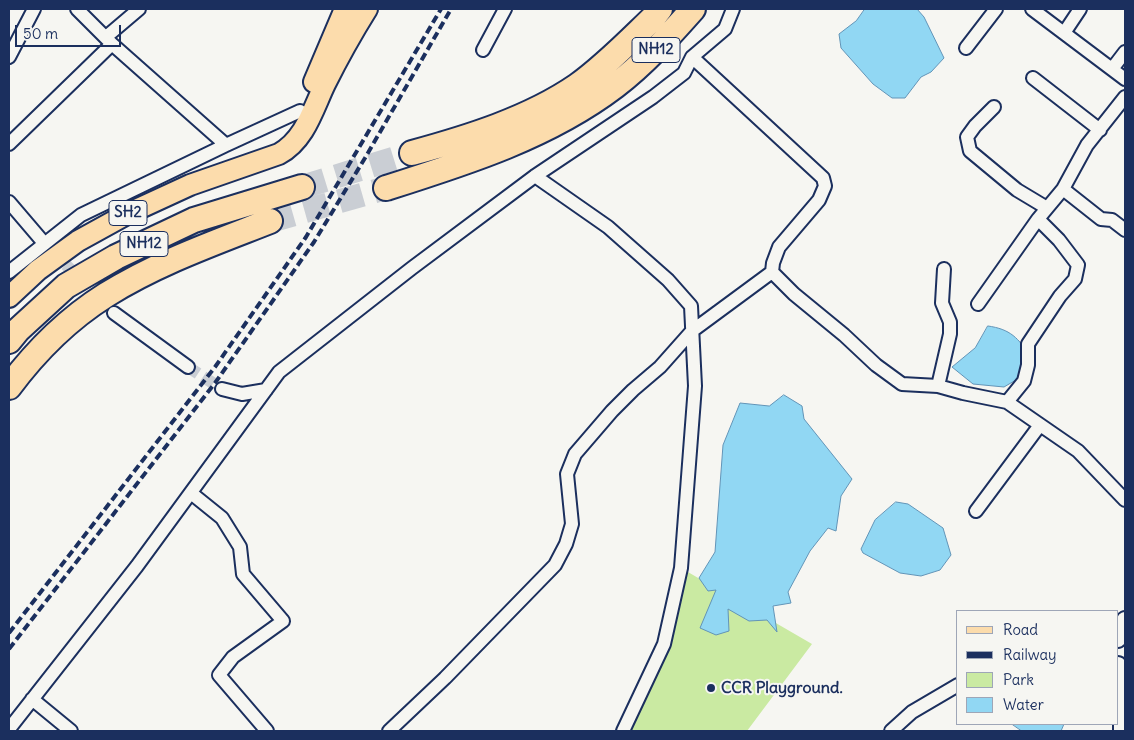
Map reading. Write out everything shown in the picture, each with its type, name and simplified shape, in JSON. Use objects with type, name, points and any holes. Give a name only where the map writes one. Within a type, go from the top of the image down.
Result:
[{"type":"highway","name":"NH12","points":[[412,153],[448,143],[517,117],[576,87],[608,77],[660,9]]},
{"type":"highway","name":"NH12","points":[[386,188],[472,160],[552,125],[608,77],[658,49],[693,9]]},
{"type":"highway","name":"NH12","points":[[9,341],[18,330],[66,286],[116,256],[194,220],[302,187]]},
{"type":"highway","name":"NH12","points":[[9,387],[41,348],[70,322],[105,296],[186,254],[270,221]]},
{"type":"main road","name":"SH2","points":[[9,297],[38,270],[78,240],[127,214],[190,185],[288,150],[295,142],[311,114],[345,9]]},
{"type":"main road","name":"SH2","points":[[265,159],[282,139],[367,9]]},
{"type":"street","points":[[9,57],[13,38],[34,9]]},
{"type":"street","points":[[77,9],[226,144]]},
{"type":"street","points":[[9,144],[139,9]]},
{"type":"street","points":[[483,50],[505,9]]},
{"type":"street","points":[[9,729],[137,566],[279,372],[419,262],[535,176],[684,73],[692,58],[725,29],[733,9]]},
{"type":"street","points":[[966,48],[996,9]]},
{"type":"street","points":[[1032,9],[1125,79]]},
{"type":"street","points":[[1064,34],[1080,9]]},
{"type":"street","points":[[1112,69],[1125,52]]},
{"type":"street","points":[[389,731],[445,678],[555,565],[566,544],[572,524],[567,474],[575,454],[612,411],[660,367],[692,331],[772,272],[773,263],[779,248],[819,200],[825,186],[823,178],[692,58]]},
{"type":"street","points":[[1033,78],[1100,130]]},
{"type":"street","points":[[978,304],[1038,220],[1063,189],[1087,145],[1125,97]]},
{"type":"street","points":[[994,107],[967,137],[970,151],[1017,190],[1047,208]]},
{"type":"street","points":[[9,272],[81,215],[226,144],[300,111]]},
{"type":"street","points":[[535,176],[608,227],[668,280],[691,306],[695,386],[681,568],[664,644],[623,731]]},
{"type":"street","points":[[1063,189],[1101,219],[1112,220],[1125,230]]},
{"type":"street","points":[[9,202],[44,243]]},
{"type":"street","points":[[1007,402],[1024,382],[1028,366],[1028,344],[1060,296],[1075,279],[1078,265],[1059,240],[1038,220]]},
{"type":"street","points":[[938,386],[950,334],[950,322],[942,303],[944,269]]},
{"type":"street","points":[[772,272],[794,294],[844,335],[876,365],[902,384],[938,386],[1007,402],[1078,451],[1125,500]]},
{"type":"street","points":[[114,313],[188,367]]},
{"type":"street","points":[[222,389],[242,394],[266,390]]},
{"type":"street","points":[[976,511],[1040,425]]},
{"type":"street","points":[[191,493],[222,518],[240,547],[243,574],[283,620],[233,658],[219,675],[267,731]]},
{"type":"street","points":[[1119,636],[1125,620]]},
{"type":"street","points":[[1119,669],[1124,689],[1122,731]]},
{"type":"street","points":[[891,731],[912,712],[956,686]]},
{"type":"street","points":[[32,700],[71,731]]},
{"type":"green space","name":"CCR Playground.","points":[[681,568],[812,644],[747,731],[623,731],[664,644]]},
{"type":"water","points":[[865,9],[917,9],[924,17],[944,58],[931,72],[921,77],[905,98],[892,98],[873,84],[841,48],[839,34],[856,21]]},
{"type":"water","points":[[988,326],[1008,332],[1018,340],[1030,357],[1021,377],[1004,387],[973,384],[952,367],[975,348]]},
{"type":"water","points":[[784,395],[802,406],[804,419],[852,479],[841,496],[836,531],[828,528],[810,551],[788,592],[791,603],[773,606],[777,632],[767,620],[749,621],[728,609],[729,631],[716,635],[700,628],[716,590],[708,591],[699,578],[715,552],[723,445],[740,403],[769,406]]},
{"type":"water","points":[[896,502],[908,504],[943,528],[951,555],[940,570],[921,576],[900,573],[863,553],[861,549],[875,520]]},
{"type":"water","points":[[1013,725],[1064,725],[1061,731],[1022,731]]},
{"type":"tunnel","points":[[302,187],[412,153]]},
{"type":"tunnel","points":[[270,221],[386,188]]},
{"type":"tunnel","points":[[53,252],[114,313]]},
{"type":"tunnel","points":[[188,367],[222,389]]},
{"type":"railway","points":[[9,633],[215,367],[306,237],[441,9]]},
{"type":"railway","points":[[9,649],[215,383],[314,242],[451,9]]},
{"type":"place","name":"CCR Playground.","points":[[711,688]]}]
